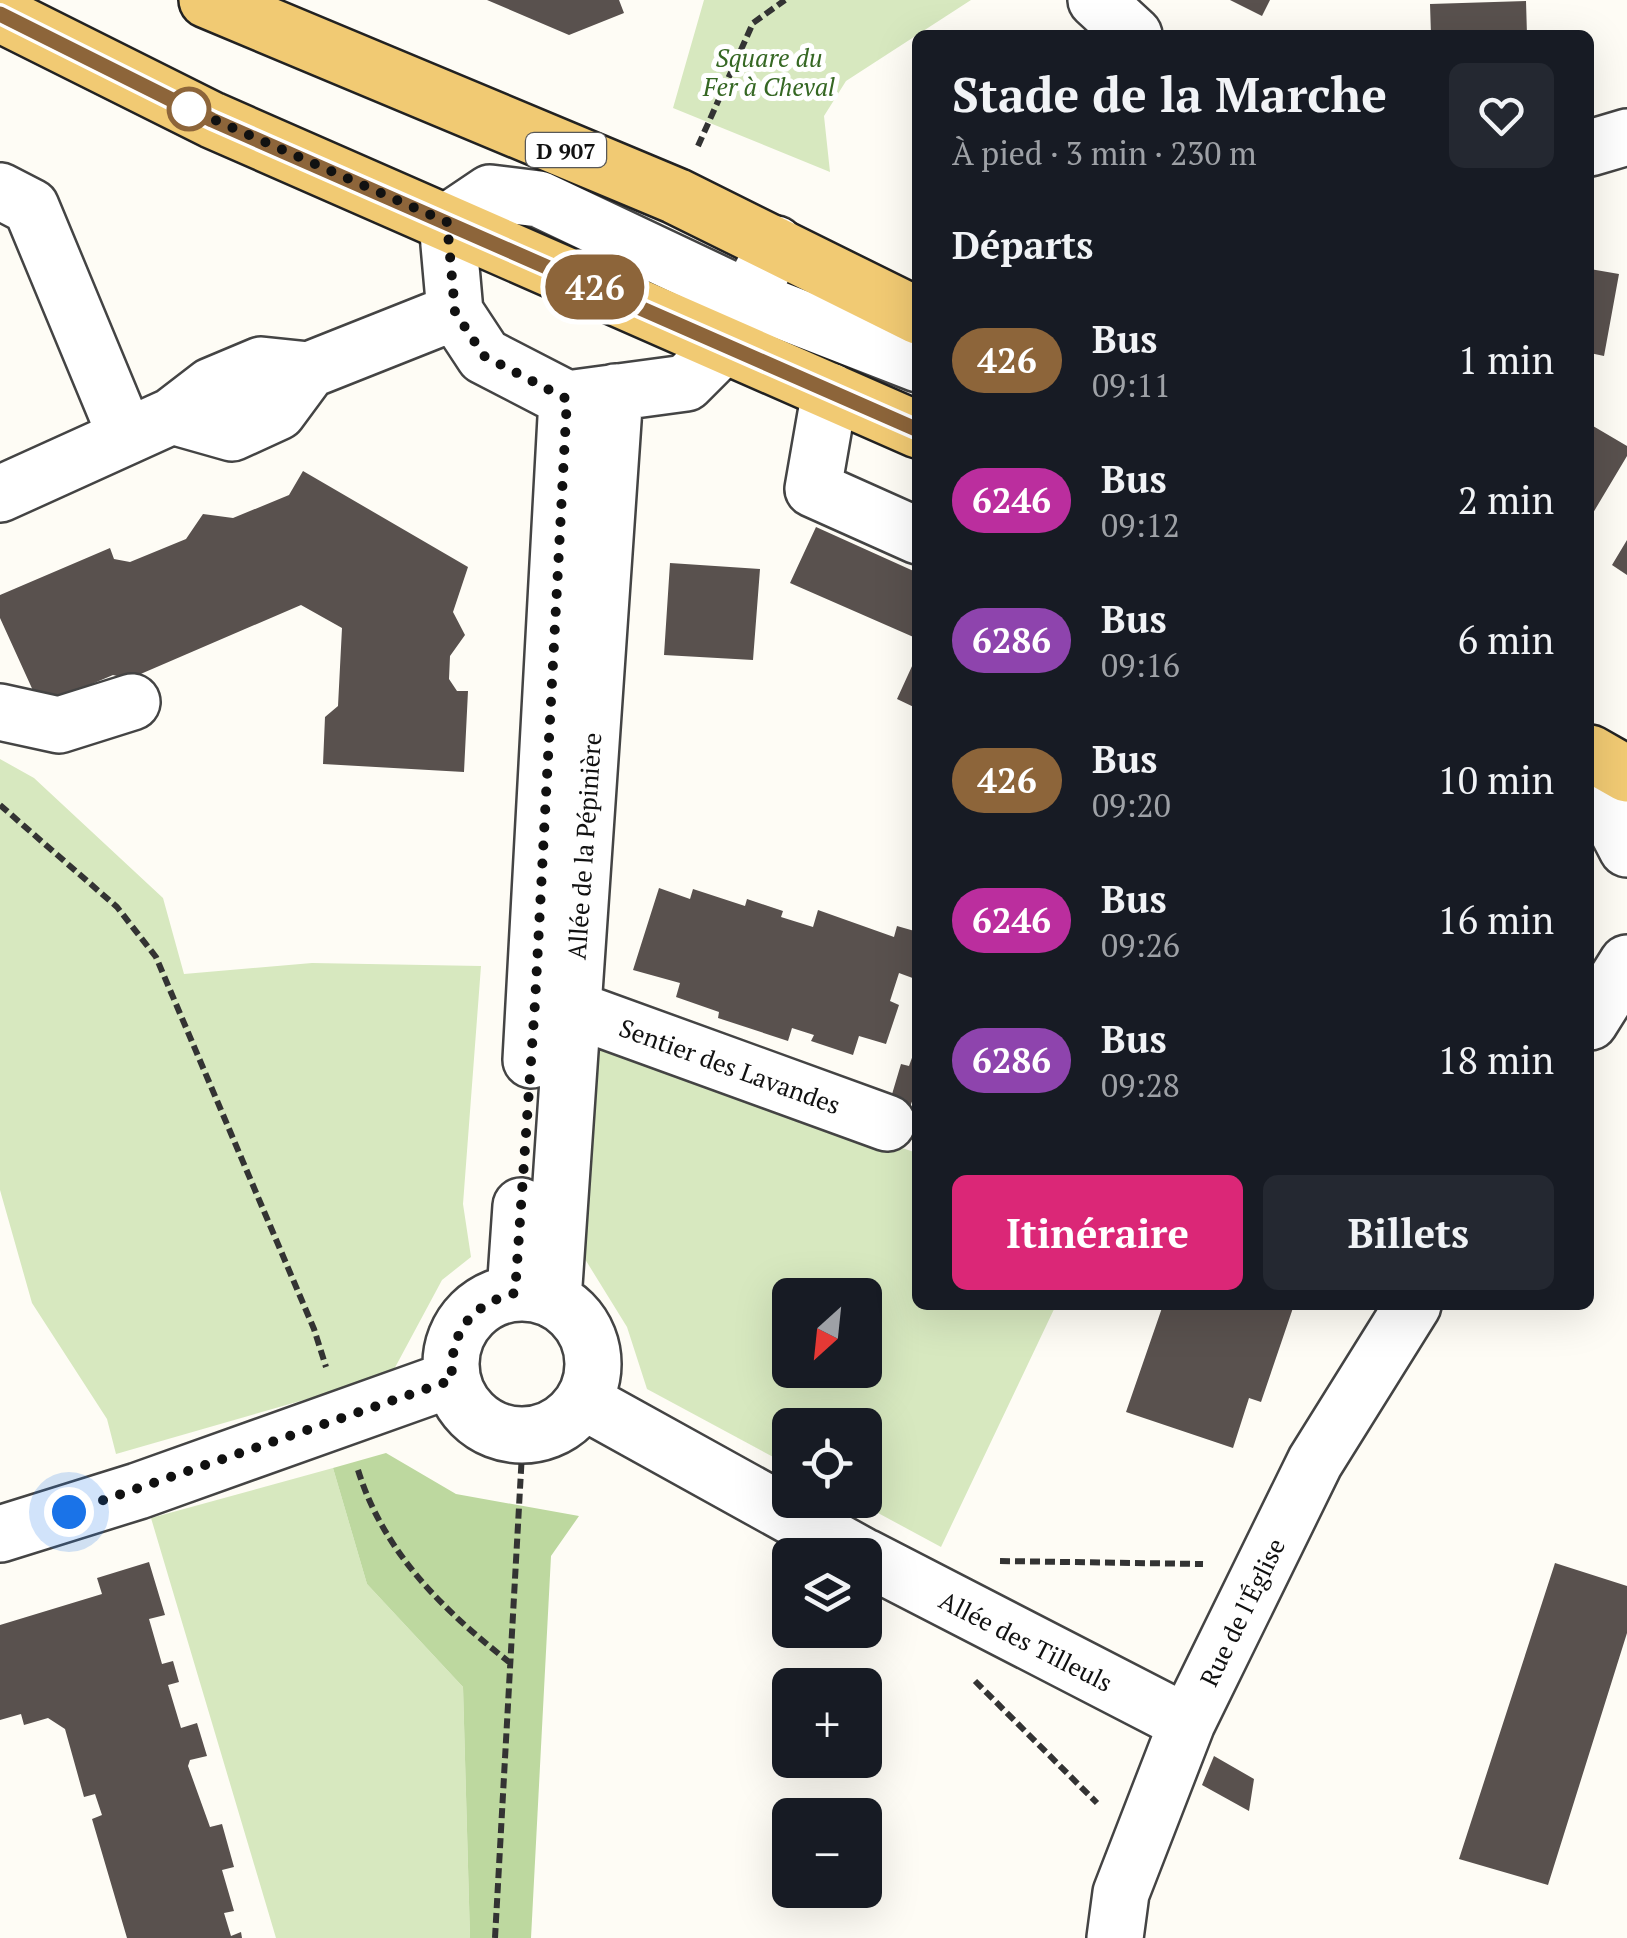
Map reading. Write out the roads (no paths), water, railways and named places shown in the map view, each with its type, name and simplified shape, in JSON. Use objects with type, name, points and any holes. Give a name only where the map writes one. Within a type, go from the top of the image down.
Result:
[{"type":"main road","name":"D 907","points":[[207,0],[676,196],[912,313]]},
{"type":"main road","points":[[0,14],[212,120],[447,222],[736,321],[830,391],[912,427]]},
{"type":"street","points":[[1096,0],[1129,30]]},
{"type":"street","points":[[1594,147],[1627,137]]},
{"type":"street","points":[[0,191],[30,208],[150,426]]},
{"type":"street","points":[[447,222],[455,312],[484,356],[591,396],[686,383],[736,321],[776,244]]},
{"type":"street","points":[[0,494],[150,426],[211,386],[261,366],[309,370],[455,312]]},
{"type":"street","points":[[736,321],[912,363]]},
{"type":"street","points":[[830,391],[813,489],[912,533]]},
{"type":"street","name":"Allée de la Pépinière","points":[[534,1296],[591,396]]},
{"type":"street","points":[[0,712],[59,725],[132,702]]},
{"type":"street","points":[[1600,766],[1613,822],[1627,849]]},
{"type":"street","points":[[1594,1016],[1627,963]]},
{"type":"street","name":"Sentier des Lavandes","points":[[554,1006],[887,1123]]},
{"type":"street","points":[[534,1296],[570,1311],[590,1344],[593,1363],[583,1401],[546,1430],[523,1435],[499,1431],[478,1420],[462,1402],[452,1380],[451,1356],[458,1333],[472,1313],[491,1299],[534,1296]]},
{"type":"street","name":"Rue de l'Église","points":[[1115,1938],[1126,1877],[1187,1723],[1315,1462],[1410,1310]]},
{"type":"street","points":[[0,1534],[452,1380]]},
{"type":"street","name":"Allée des Tilleuls","points":[[583,1401],[830,1538]]},
{"type":"street","name":"Allée des Tilleuls","points":[[882,1566],[1187,1723]]},
{"type":"park label","name":"Square du Fer à Cheval","points":[[769,72]]}]
